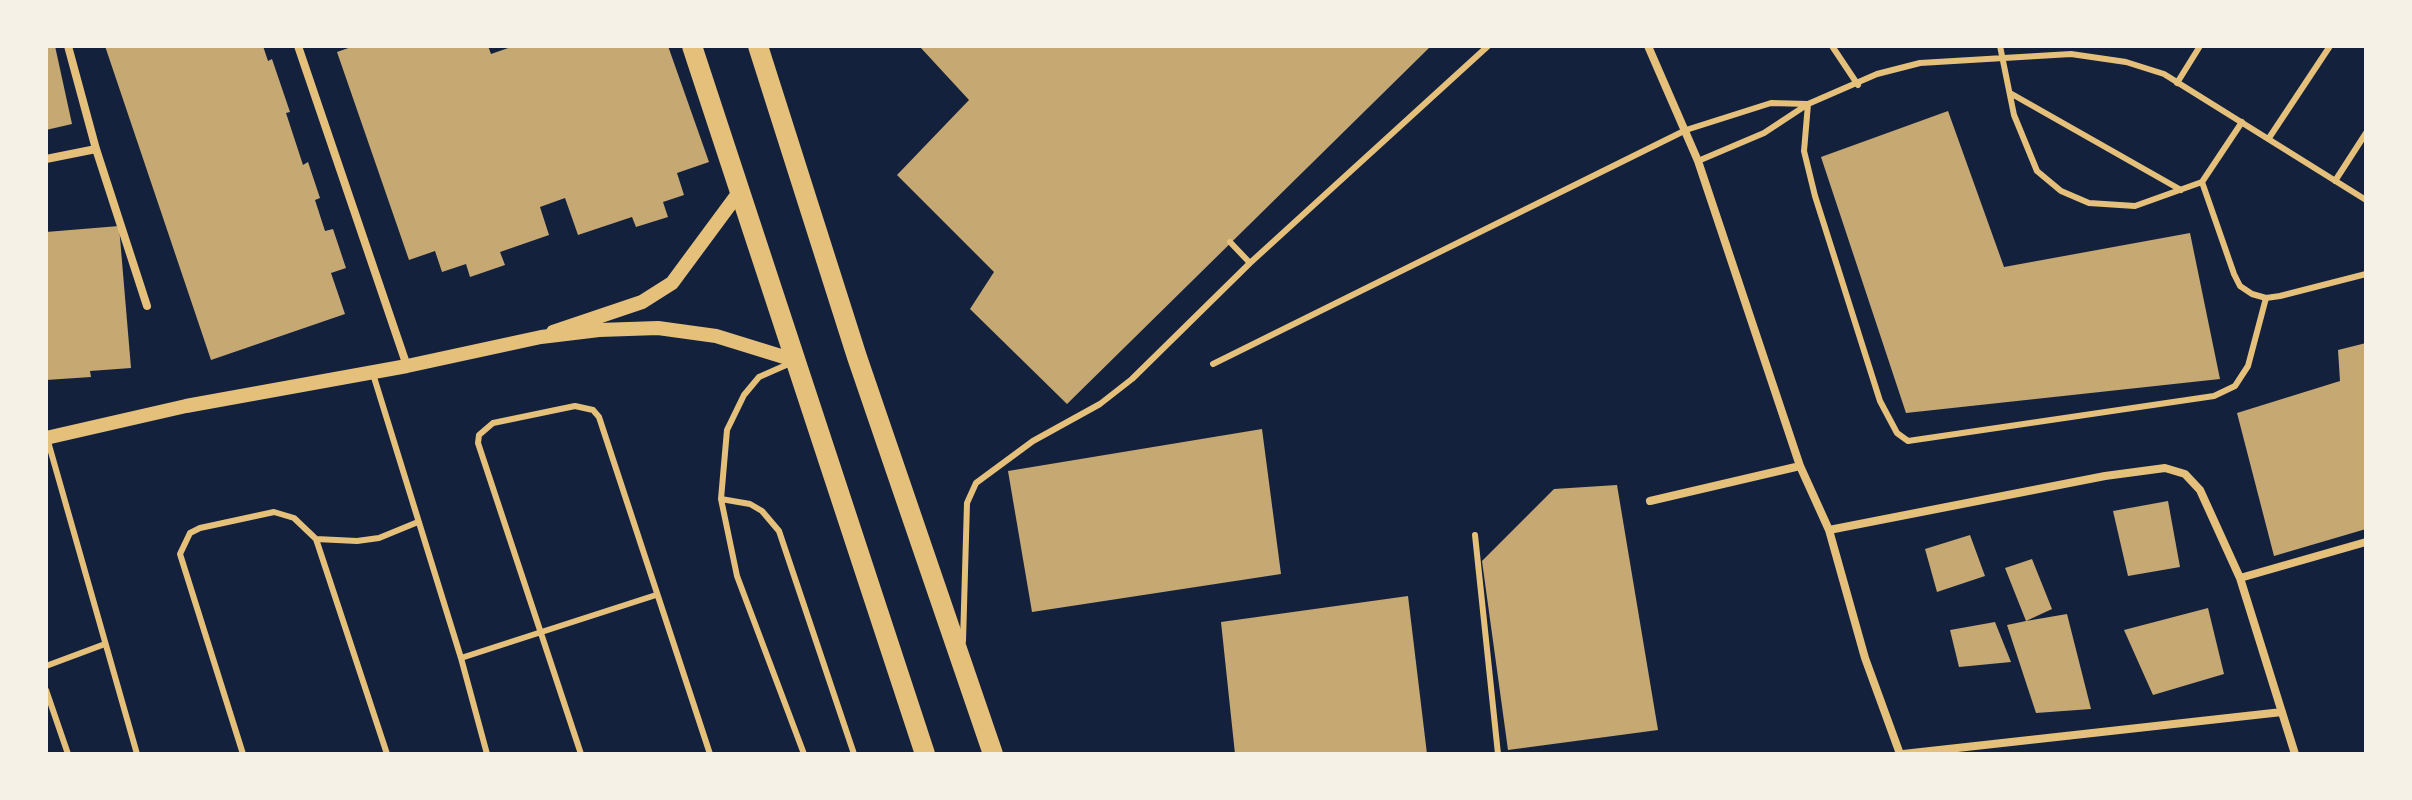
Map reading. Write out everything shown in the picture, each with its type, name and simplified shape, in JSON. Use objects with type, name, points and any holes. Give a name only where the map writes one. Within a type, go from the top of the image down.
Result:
[{"type":"main road","points":[[692,46],[925,754]]},
{"type":"main road","points":[[758,46],[857,357],[993,754]]},
{"type":"street","points":[[68,46],[96,149],[147,306]]},
{"type":"street","points":[[298,46],[407,366]]},
{"type":"street","points":[[1648,46],[1698,161],[1800,466],[1829,530],[1865,658],[1901,754],[2282,712]]},
{"type":"street","points":[[46,159],[96,149]]},
{"type":"street","points":[[541,337],[572,323],[606,316],[642,302],[672,283],[740,191]]},
{"type":"street","points":[[46,438],[186,406],[407,366],[541,337],[599,330],[658,328],[716,336],[797,361]]},
{"type":"street","points":[[1650,501],[1800,466]]},
{"type":"street","points":[[1829,530],[2105,476],[2165,468],[2185,474],[2200,490],[2240,578],[2295,754]]},
{"type":"street","points":[[2240,578],[2366,542]]},
{"type":"lane","points":[[962,661],[967,503],[976,483],[992,467],[1100,404],[1132,379],[1250,263],[1488,46]]},
{"type":"lane","points":[[1832,46],[1858,85]]},
{"type":"lane","points":[[2000,46],[2024,144],[2037,171],[2061,191],[2104,206],[2135,206],[2202,182],[2242,122]]},
{"type":"lane","points":[[2071,54],[2075,46]]},
{"type":"lane","points":[[2177,83],[2200,46]]},
{"type":"lane","points":[[2269,138],[2330,46]]},
{"type":"lane","points":[[1698,161],[1764,133],[1808,104],[1858,85],[1877,74],[1920,63],[2071,54],[2126,62],[2164,74],[2366,200]]},
{"type":"lane","points":[[2009,92],[2181,190]]},
{"type":"lane","points":[[1213,364],[1686,130],[1771,103],[1808,104]]},
{"type":"lane","points":[[1808,104],[1804,151],[1822,220],[1880,401],[1897,433],[1908,441],[2214,396],[2235,386],[2248,366],[2266,298]]},
{"type":"lane","points":[[2335,181],[2366,133]]},
{"type":"lane","points":[[2202,182],[2240,286],[2266,298],[2366,274]]},
{"type":"lane","points":[[1230,242],[1250,263]]},
{"type":"lane","points":[[797,361],[759,377],[744,395],[727,430],[721,499],[737,576],[804,754]]},
{"type":"lane","points":[[373,372],[461,658],[487,754]]},
{"type":"lane","points":[[581,754],[479,453],[479,435],[493,423],[575,406],[593,410],[602,426],[710,754]]},
{"type":"lane","points":[[46,438],[137,754]]},
{"type":"lane","points":[[721,499],[750,504],[762,511],[779,531],[854,754]]},
{"type":"lane","points":[[243,754],[183,565],[183,543],[190,533],[200,528],[274,512],[294,518],[316,539],[387,754]]},
{"type":"lane","points":[[316,539],[379,538],[418,522]]},
{"type":"lane","points":[[1475,535],[1498,754]]},
{"type":"lane","points":[[461,658],[656,595]]},
{"type":"lane","points":[[46,666],[105,644]]},
{"type":"lane","points":[[46,690],[68,754]]},
{"type":"building","points":[[46,46],[55,46],[72,124],[46,130]]},
{"type":"building","points":[[105,46],[263,46],[268,61],[272,59],[290,112],[286,113],[303,165],[308,162],[320,198],[315,200],[325,231],[333,229],[346,268],[331,273],[345,314],[211,360]]},
{"type":"building","points":[[354,46],[488,46],[491,54],[514,46],[668,46],[709,162],[677,173],[684,195],[663,202],[668,217],[636,227],[632,217],[578,235],[565,198],[540,207],[549,235],[500,252],[505,265],[470,277],[466,264],[442,272],[435,251],[409,260],[337,52]]},
{"type":"building","points":[[1431,46],[1067,404],[970,309],[994,272],[897,175],[969,100],[921,48]]},
{"type":"building","points":[[1948,111],[2004,267],[2190,233],[2220,379],[1906,413],[1821,157]]},
{"type":"building","points":[[119,226],[131,368],[90,371],[91,377],[46,380],[46,232]]},
{"type":"building","points":[[2366,343],[2366,529],[2274,556],[2237,413],[2340,381],[2338,350]]},
{"type":"building","points":[[1262,429],[1281,574],[1032,612],[1008,471]]},
{"type":"building","points":[[1617,485],[1658,730],[1508,750],[1482,561],[1554,489]]},
{"type":"building","points":[[2168,501],[2180,567],[2128,576],[2113,511]]},
{"type":"building","points":[[1970,535],[1985,576],[1937,592],[1925,549]]},
{"type":"building","points":[[2032,559],[2052,609],[2026,621],[2005,568]]},
{"type":"building","points":[[1408,596],[1427,754],[1235,754],[1221,622]]},
{"type":"building","points":[[2208,608],[2224,674],[2153,695],[2124,630]]},
{"type":"building","points":[[2067,614],[2091,709],[2036,713],[2007,625]]},
{"type":"building","points":[[1995,622],[2011,662],[1959,667],[1950,630]]}]
